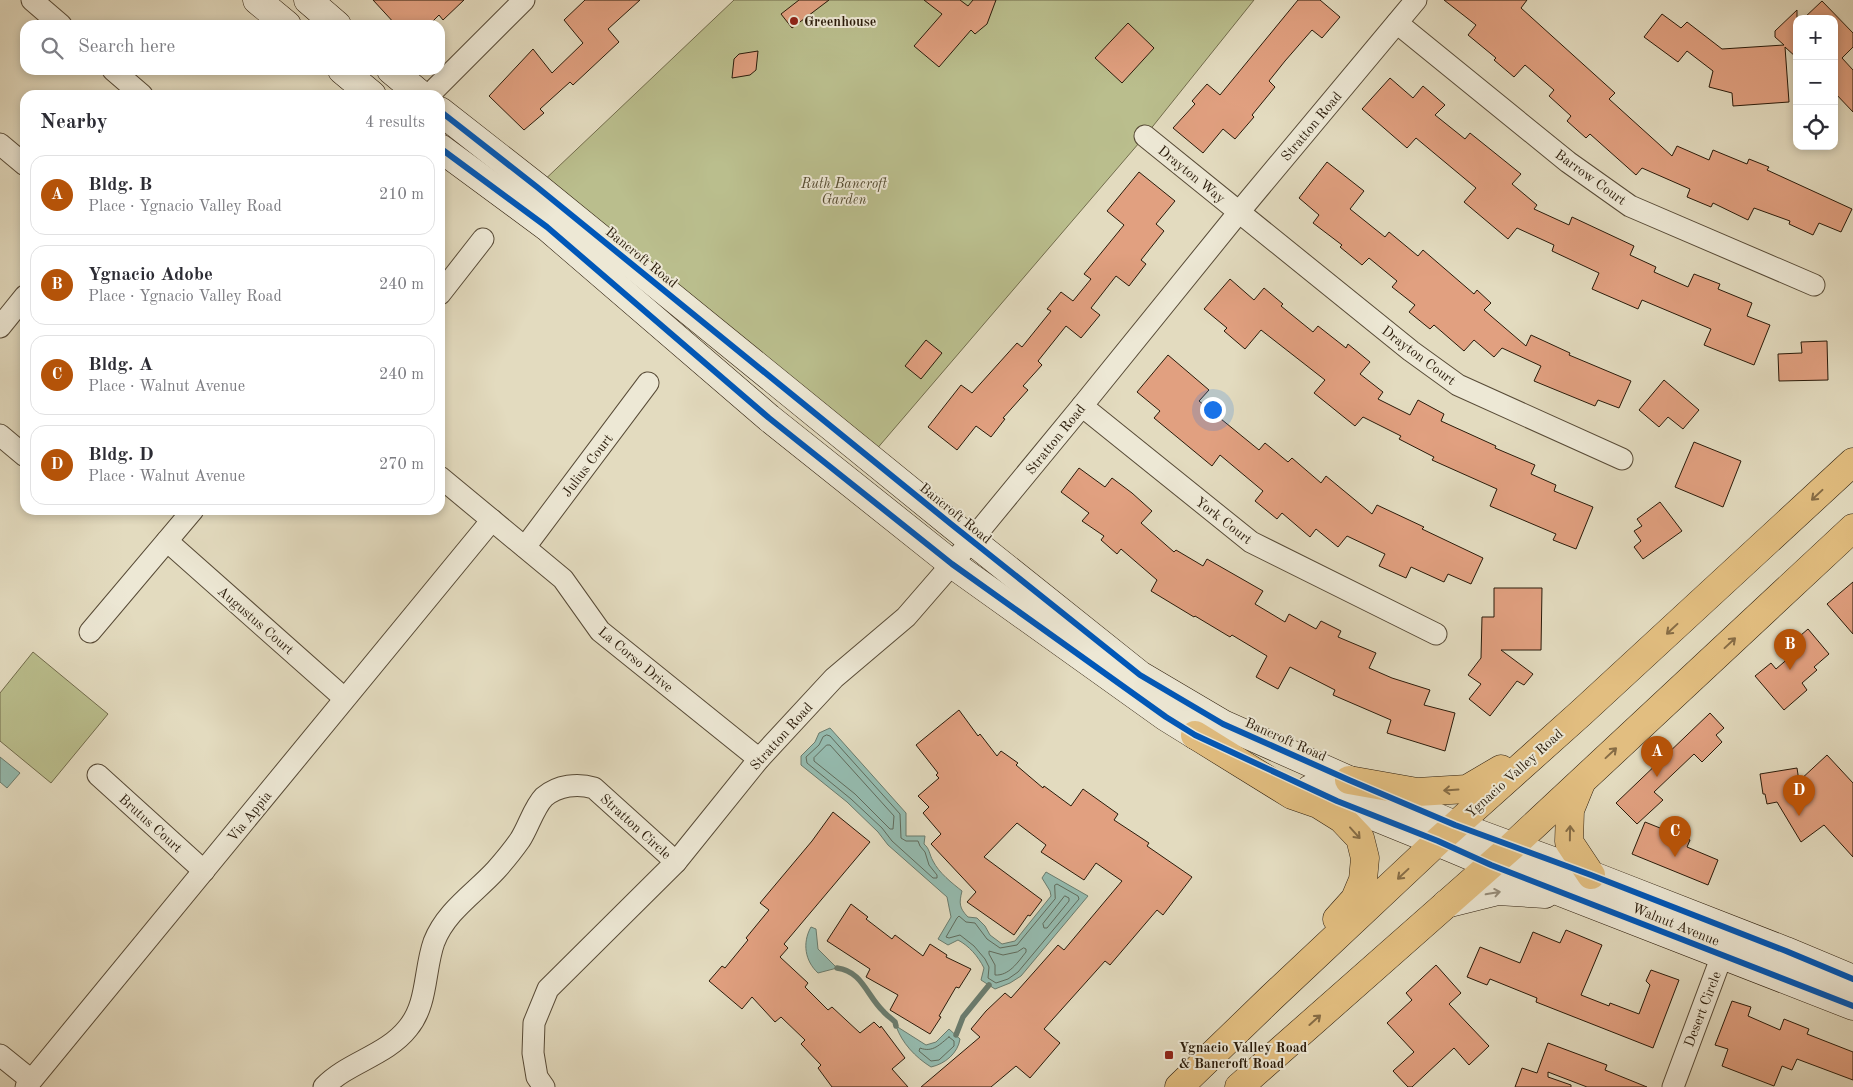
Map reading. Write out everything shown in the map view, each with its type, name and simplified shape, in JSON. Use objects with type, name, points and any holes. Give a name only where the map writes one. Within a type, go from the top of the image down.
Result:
[{"type":"highway","name":"Ygnacio Valley Road","points":[[1179,1087],[1447,833],[1853,462]]},
{"type":"highway","points":[[1239,1087],[1491,865],[1853,528]]},
{"type":"highway","points":[[1349,780],[1417,792],[1467,789],[1501,769],[1534,740],[1581,712]]},
{"type":"highway","points":[[1195,735],[1292,795],[1318,804],[1342,819],[1360,838],[1365,866],[1363,880],[1354,899],[1272,997]]},
{"type":"highway","points":[[1583,779],[1570,810],[1569,842],[1591,875]]},
{"type":"main road","points":[[257,0],[281,20]]},
{"type":"main road","points":[[308,0],[332,20]]},
{"type":"main road","points":[[348,75],[366,90]]},
{"type":"main road","points":[[397,75],[415,90]]},
{"type":"main road","name":"Bancroft Road","points":[[445,114],[971,541],[1140,675],[1223,724],[1349,780],[1447,833],[1491,865]]},
{"type":"main road","name":"Bancroft Road","points":[[445,152],[547,227],[769,418],[952,564],[1166,717],[1195,735],[1338,801],[1447,833],[1511,846]]},
{"type":"main road","name":"Walnut Avenue","points":[[1511,846],[1591,875],[1853,1006]]},
{"type":"main road","name":"Walnut Avenue","points":[[1491,865],[1569,895],[1727,943],[1786,951],[1853,979]]},
{"type":"main road","points":[[1446,904],[1498,892],[1569,895]]},
{"type":"street","points":[[32,0],[55,20]]},
{"type":"street","points":[[434,90],[524,0]]},
{"type":"street","name":"Stratton Road","points":[[676,862],[759,759],[834,678],[906,617],[952,564],[1239,212],[1416,0]]},
{"type":"street","name":"Barrow Court","points":[[1397,23],[1568,162],[1630,206],[1814,285]]},
{"type":"street","points":[[119,75],[136,90]]},
{"type":"street","name":"Drayton Way","points":[[1145,136],[1239,212]]},
{"type":"street","points":[[0,144],[20,161]]},
{"type":"street","name":"Drayton Court","points":[[1239,212],[1411,351],[1458,385],[1622,459]]},
{"type":"street","points":[[445,288],[484,239]]},
{"type":"street","points":[[0,327],[20,302]]},
{"type":"street","name":"Julius Court","points":[[525,547],[648,383]]},
{"type":"street","name":"York Court","points":[[1082,406],[1251,542],[1436,634]]},
{"type":"street","points":[[0,435],[20,452]]},
{"type":"street","name":"La Corso Drive","points":[[445,481],[563,580],[600,631],[759,759]]},
{"type":"street","points":[[90,632],[189,515]]},
{"type":"street","name":"Via Appia","points":[[0,1055],[28,1084],[492,520]]},
{"type":"street","name":"Augustus Court","points":[[167,542],[344,698]]},
{"type":"street","name":"Brutus Court","points":[[98,775],[204,871]]},
{"type":"street","name":"Stratton Circle","points":[[324,1087],[339,1075],[384,1049],[409,1027],[418,1011],[434,942],[443,925],[457,908],[496,870],[520,839],[543,798],[554,791],[568,786],[584,785],[594,788],[676,862],[548,989],[534,1023],[533,1053],[537,1077],[544,1087]]},
{"type":"street","name":"Desert Circle","points":[[1672,1087],[1727,943]]},
{"type":"green space","name":"Ruth Bancroft Garden","points":[[734,0],[1254,0],[1145,136],[869,458],[537,187]]},
{"type":"green space","points":[[33,652],[108,714],[51,783],[0,741],[0,693]]},
{"type":"water","points":[[830,728],[906,813],[906,836],[925,836],[924,844],[939,870],[962,891],[960,899],[965,914],[968,917],[977,918],[990,935],[1002,944],[1015,941],[1051,896],[1042,878],[1046,872],[1088,896],[1021,976],[995,989],[981,980],[984,968],[969,948],[958,940],[948,945],[938,939],[951,917],[947,897],[888,845],[878,832],[847,802],[801,765],[801,756],[815,742],[819,733]]},
{"type":"water","points":[[0,757],[20,773],[7,788],[0,782]]},
{"type":"water","points":[[811,927],[816,929],[818,949],[837,968],[818,973],[810,963],[806,952],[806,939]]},
{"type":"water","points":[[896,1026],[926,1045],[936,1042],[949,1029],[960,1039],[959,1044],[950,1057],[931,1067],[910,1049]]},
{"type":"building","points":[[373,0],[464,0],[443,20],[439,15],[434,20],[391,20]]},
{"type":"building","points":[[585,0],[640,0],[608,29],[619,42],[573,85],[570,82],[540,109],[544,113],[524,130],[489,96],[533,49],[552,73],[583,43],[564,20]]},
{"type":"building","name":"Greenhouse","points":[[799,0],[829,0],[792,28],[781,14]]},
{"type":"building","points":[[924,0],[960,0],[968,6],[973,0],[996,0],[987,24],[975,34],[971,30],[939,67],[914,46],[942,14]]},
{"type":"building","points":[[1298,0],[1320,0],[1340,17],[1322,38],[1312,30],[1285,61],[1269,81],[1275,87],[1252,115],[1254,117],[1235,139],[1223,129],[1203,153],[1173,128],[1195,104],[1192,101],[1207,84],[1220,95]]},
{"type":"building","points":[[1444,0],[1527,0],[1521,8],[1615,93],[1609,99],[1672,156],[1677,146],[1709,160],[1713,150],[1747,164],[1749,159],[1769,167],[1767,170],[1852,209],[1841,232],[1819,223],[1813,235],[1789,224],[1790,221],[1754,208],[1748,220],[1713,203],[1711,207],[1687,197],[1690,189],[1642,168],[1636,175],[1590,134],[1586,138],[1567,121],[1571,116],[1549,96],[1554,90],[1525,65],[1514,77],[1494,60],[1496,58],[1468,35],[1476,25]]},
{"type":"building","points":[[1822,1],[1836,15],[1807,15]]},
{"type":"building","points":[[1797,10],[1797,15],[1793,15],[1793,54],[1785,47],[1789,102],[1733,106],[1732,93],[1709,87],[1713,71],[1687,51],[1678,62],[1644,37],[1662,14],[1681,28],[1687,22],[1722,49],[1784,45],[1775,37],[1775,31]]},
{"type":"building","points":[[1838,18],[1853,33],[1853,47],[1842,58],[1853,70],[1853,112],[1838,96]]},
{"type":"building","points":[[1128,23],[1154,48],[1122,83],[1095,58]]},
{"type":"building","points":[[758,51],[756,70],[750,75],[732,78],[734,59],[739,54]]},
{"type":"building","points":[[1390,78],[1413,98],[1423,86],[1445,105],[1435,115],[1465,139],[1470,133],[1521,174],[1512,184],[1537,205],[1534,209],[1569,225],[1572,217],[1634,246],[1630,255],[1656,267],[1654,272],[1688,287],[1694,274],[1720,284],[1718,289],[1752,303],[1747,316],[1770,325],[1754,365],[1704,345],[1711,329],[1642,300],[1638,309],[1592,289],[1599,273],[1552,251],[1554,245],[1517,228],[1508,239],[1464,202],[1476,188],[1416,138],[1407,148],[1362,109]]},
{"type":"building","points":[[1327,162],[1364,191],[1350,209],[1385,237],[1389,232],[1418,256],[1423,250],[1474,294],[1477,290],[1491,303],[1484,310],[1526,346],[1531,335],[1570,353],[1569,355],[1631,381],[1619,408],[1598,400],[1595,406],[1534,381],[1541,366],[1502,348],[1494,357],[1474,340],[1464,351],[1434,325],[1430,329],[1409,312],[1415,305],[1392,287],[1397,281],[1369,258],[1362,265],[1340,247],[1342,245],[1313,223],[1319,215],[1299,198]]},
{"type":"building","points":[[1139,172],[1175,201],[1156,224],[1164,231],[1141,260],[1146,264],[1129,286],[1116,276],[1091,308],[1100,315],[1081,338],[1066,326],[1038,361],[1042,365],[1023,386],[1028,390],[1003,418],[1005,419],[991,437],[976,426],[957,450],[928,427],[961,385],[972,393],[1017,343],[1022,347],[1051,311],[1047,309],[1061,292],[1073,301],[1091,279],[1084,274],[1124,225],[1107,211]]},
{"type":"building","points":[[1230,279],[1254,300],[1264,288],[1283,304],[1281,306],[1313,332],[1318,326],[1346,348],[1348,344],[1370,362],[1360,374],[1383,392],[1378,399],[1410,415],[1418,400],[1444,414],[1441,421],[1496,446],[1495,448],[1535,465],[1531,474],[1556,485],[1554,491],[1593,507],[1576,549],[1553,540],[1556,534],[1490,506],[1497,489],[1432,460],[1434,457],[1399,439],[1401,436],[1363,417],[1355,426],[1314,393],[1325,380],[1261,330],[1245,349],[1224,331],[1227,328],[1204,309]]},
{"type":"building","points":[[926,340],[942,353],[921,379],[905,366]]},
{"type":"building","points":[[1827,341],[1828,380],[1779,381],[1778,354],[1802,353],[1801,342]]},
{"type":"building","points":[[1168,355],[1209,390],[1199,401],[1259,450],[1265,443],[1288,462],[1292,458],[1321,483],[1326,476],[1372,514],[1377,505],[1483,558],[1471,584],[1448,574],[1444,582],[1411,567],[1406,578],[1379,566],[1385,554],[1347,536],[1338,547],[1316,529],[1310,537],[1282,513],[1277,519],[1255,501],[1263,491],[1220,455],[1212,466],[1154,418],[1160,411],[1137,392]]},
{"type":"building","points":[[1664,380],[1699,410],[1683,429],[1668,417],[1659,427],[1639,410]]},
{"type":"building","points":[[1694,442],[1741,461],[1723,507],[1675,487]]},
{"type":"building","points":[[1079,468],[1105,487],[1112,478],[1132,493],[1152,511],[1141,523],[1174,552],[1176,550],[1203,566],[1207,559],[1263,591],[1255,604],[1285,622],[1289,614],[1316,629],[1321,621],[1341,631],[1338,637],[1376,653],[1369,668],[1392,678],[1430,690],[1424,705],[1455,713],[1445,751],[1387,733],[1391,720],[1333,695],[1335,690],[1290,667],[1278,689],[1256,677],[1267,656],[1232,635],[1230,637],[1194,617],[1151,591],[1157,580],[1121,549],[1117,554],[1101,540],[1104,536],[1082,521],[1089,513],[1061,492]]},
{"type":"building","points":[[1660,502],[1682,531],[1643,559],[1634,547],[1641,541],[1634,531],[1642,526],[1637,519]]},
{"type":"building","points":[[1853,582],[1853,634],[1827,604]]},
{"type":"building","points":[[1494,588],[1542,588],[1541,650],[1501,650],[1533,674],[1524,685],[1517,681],[1490,716],[1469,699],[1481,684],[1468,675],[1481,658],[1482,617],[1494,617]]},
{"type":"building","points":[[1808,629],[1829,654],[1814,667],[1817,670],[1802,683],[1807,690],[1784,710],[1755,676],[1771,663],[1776,669],[1799,649],[1793,642]]},
{"type":"building","points":[[959,710],[978,736],[980,734],[997,756],[1001,751],[1018,763],[1016,765],[1043,788],[1044,786],[1071,806],[1083,789],[1118,814],[1114,820],[1149,843],[1147,846],[1192,877],[1163,915],[1157,910],[1110,965],[1105,961],[1044,1029],[1060,1043],[1030,1078],[1016,1066],[991,1087],[921,1087],[980,1037],[971,1029],[986,1011],[1005,993],[1011,998],[1058,945],[1064,950],[1122,881],[1096,863],[1084,880],[1041,852],[1046,845],[1017,823],[984,857],[1042,900],[1030,916],[1028,915],[1014,935],[967,902],[976,892],[931,844],[941,834],[923,813],[929,807],[918,796],[939,778],[936,775],[938,773],[916,745]]},
{"type":"building","points":[[1710,713],[1724,728],[1716,735],[1722,742],[1702,762],[1694,754],[1654,792],[1663,800],[1637,824],[1616,803]]},
{"type":"building","points":[[1827,755],[1853,783],[1853,857],[1824,825],[1801,842],[1777,802],[1767,804],[1765,794],[1763,794],[1760,774],[1797,768],[1799,781]]},
{"type":"building","points":[[833,812],[870,842],[784,944],[788,948],[780,957],[808,983],[805,987],[828,1010],[832,1007],[860,1033],[874,1022],[880,1028],[881,1026],[905,1058],[892,1069],[908,1087],[832,1087],[818,1068],[821,1065],[801,1044],[805,1040],[781,1017],[775,1022],[752,997],[742,1009],[709,981],[722,966],[725,968],[748,940],[746,938],[769,910],[760,903],[812,841]]},
{"type":"building","points":[[1645,822],[1690,840],[1687,847],[1718,860],[1708,885],[1632,854]]},
{"type":"building","points":[[851,904],[868,917],[866,919],[892,939],[895,935],[923,956],[930,944],[947,955],[946,957],[971,969],[959,988],[956,987],[930,1034],[890,1010],[898,995],[866,977],[870,969],[827,941]]},
{"type":"building","points":[[1566,930],[1602,945],[1581,995],[1609,1006],[1610,1003],[1639,1014],[1650,985],[1646,981],[1651,970],[1679,980],[1653,1048],[1536,1002],[1537,998],[1490,979],[1487,985],[1467,977],[1480,947],[1520,963],[1533,932],[1560,943]]},
{"type":"building","points":[[1436,965],[1461,993],[1449,1004],[1489,1046],[1469,1065],[1454,1048],[1412,1087],[1408,1087],[1393,1071],[1414,1052],[1387,1023],[1412,1000],[1406,993]]},
{"type":"building","points":[[1732,1001],[1751,1007],[1748,1016],[1780,1030],[1784,1019],[1809,1029],[1807,1034],[1853,1052],[1853,1080],[1797,1059],[1792,1070],[1782,1066],[1774,1086],[1722,1066],[1728,1049],[1715,1045]]},
{"type":"building","points":[[1548,1043],[1607,1065],[1605,1070],[1647,1087],[1587,1087],[1548,1072],[1548,1077],[1571,1085],[1571,1087],[1515,1087],[1522,1068],[1537,1073]]},
{"type":"waterway","points":[[837,968],[845,970],[858,979],[877,1005],[895,1022],[896,1026]]},
{"type":"waterway","points":[[956,1035],[963,1017],[989,985]]},
{"type":"cycle path","points":[[445,115],[537,187],[951,524],[1140,675],[1223,724],[1349,780],[1455,825],[1591,875],[1853,979]]},
{"type":"cycle path","points":[[445,152],[547,227],[769,418],[952,564],[1166,717],[1195,735],[1337,801],[1438,841],[1491,865],[1853,1006]]},
{"type":"place","name":"Greenhouse","points":[[794,21]]},
{"type":"place","name":"Ygnacio Adobe","points":[[1790,670]]},
{"type":"place","name":"Bldg. B","points":[[1657,777]]},
{"type":"place","name":"Bldg. D","points":[[1799,816]]},
{"type":"place","name":"Bldg. A","points":[[1675,857]]},
{"type":"place","name":"Ygnacio Valley Road & Bancroft Road","points":[[1169,1055]]}]
